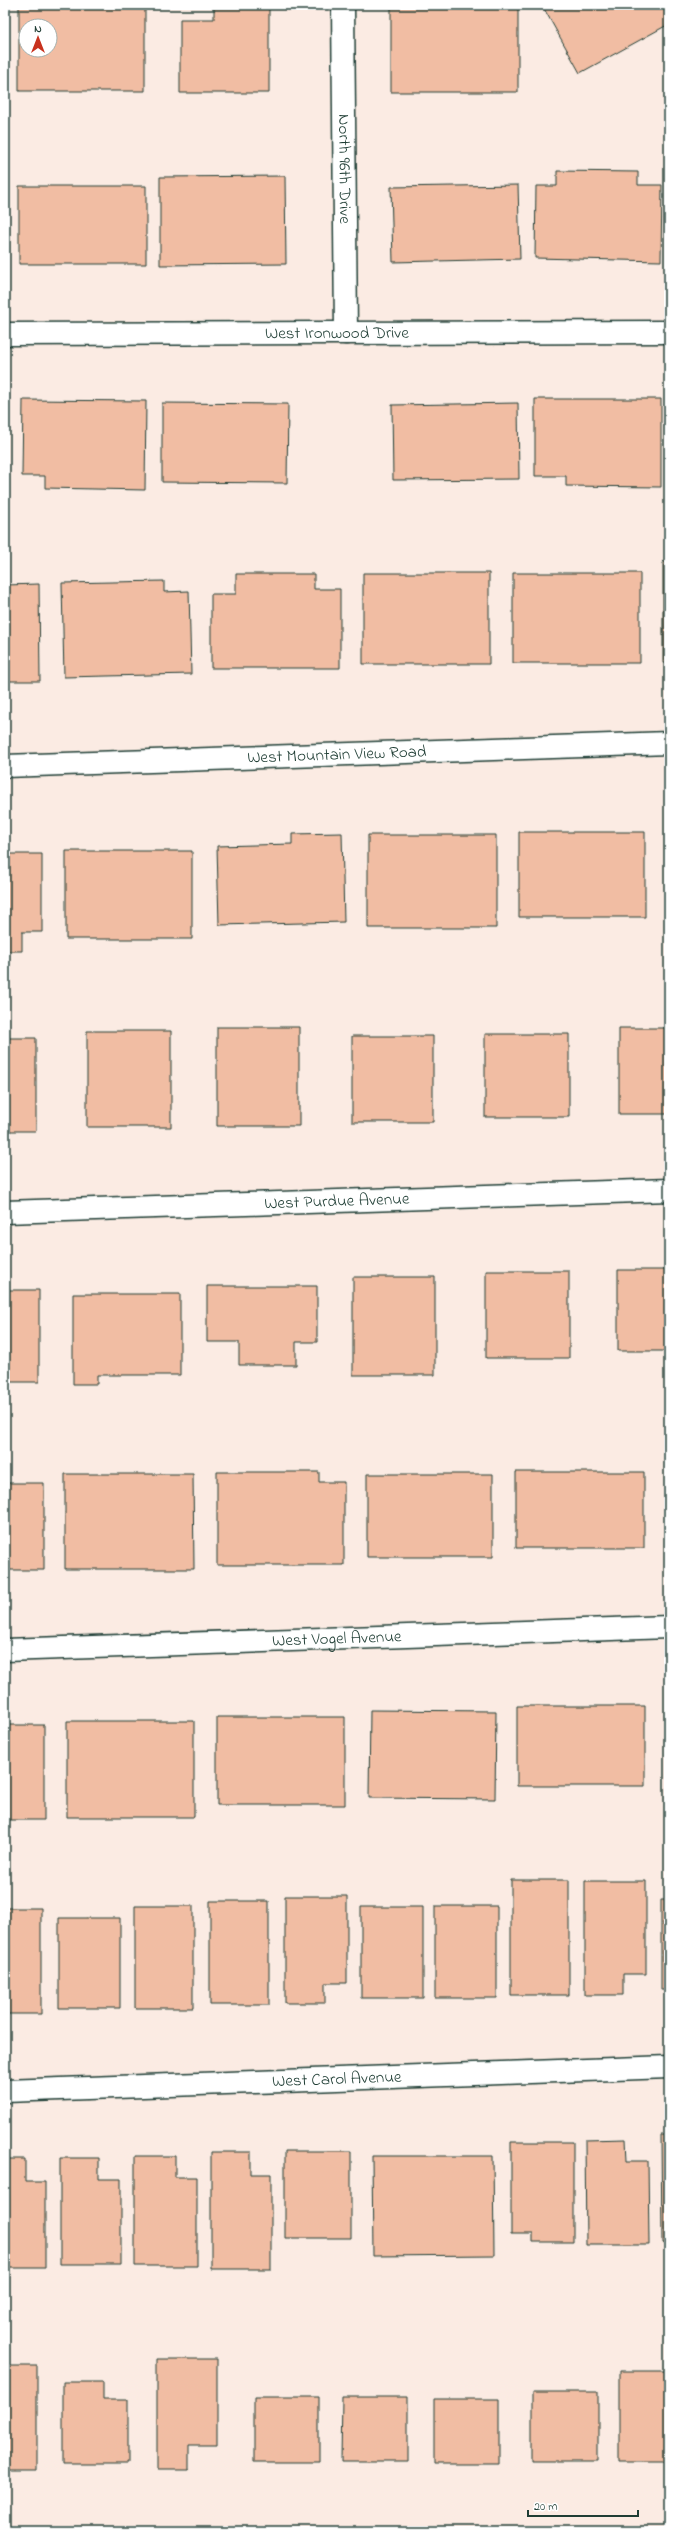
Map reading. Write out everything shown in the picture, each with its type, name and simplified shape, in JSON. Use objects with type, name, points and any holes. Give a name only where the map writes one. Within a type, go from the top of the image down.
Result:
[{"type":"street","name":"North 96th Drive","points":[[343,5],[346,333]]},
{"type":"street","name":"West Ironwood Drive","points":[[5,334],[669,332]]},
{"type":"street","name":"West Mountain View Road","points":[[5,766],[669,743]]},
{"type":"street","name":"West Purdue Avenue","points":[[5,1212],[669,1190]]},
{"type":"street","name":"West Vogel Avenue","points":[[5,1650],[669,1627]]},
{"type":"street","name":"West Carol Avenue","points":[[5,2091],[669,2067]]},
{"type":"building","points":[[19,5],[145,5],[145,91],[19,91],[19,58],[58,58],[58,18],[19,18]]},
{"type":"building","points":[[214,5],[269,5],[269,93],[180,93],[180,19],[214,19]]},
{"type":"building","points":[[391,5],[518,5],[518,92],[391,92]]},
{"type":"building","points":[[542,5],[669,5],[669,24],[580,73]]},
{"type":"building","points":[[557,171],[638,172],[638,185],[662,185],[661,261],[535,258],[536,186],[557,186]]},
{"type":"building","points":[[285,176],[286,264],[160,265],[160,177]]},
{"type":"building","points":[[518,185],[520,259],[393,262],[391,187]]},
{"type":"building","points":[[19,186],[146,186],[146,264],[19,264]]},
{"type":"building","points":[[535,399],[661,399],[661,487],[566,486],[566,476],[535,476]]},
{"type":"building","points":[[23,400],[146,401],[145,490],[45,488],[45,476],[22,476]]},
{"type":"building","points":[[162,403],[288,404],[287,483],[162,482]]},
{"type":"building","points":[[518,403],[519,479],[393,480],[392,405]]},
{"type":"building","points":[[663,562],[669,562],[669,663],[663,663]]},
{"type":"building","points":[[363,573],[489,573],[489,664],[363,664]]},
{"type":"building","points":[[513,573],[640,573],[640,663],[513,663]]},
{"type":"building","points":[[236,574],[314,574],[314,589],[340,589],[340,668],[211,668],[211,594],[236,594]]},
{"type":"building","points":[[164,581],[164,592],[189,591],[191,674],[64,677],[62,583]]},
{"type":"building","points":[[39,584],[40,681],[5,681],[5,585]]},
{"type":"building","points":[[667,830],[669,830],[669,910],[667,910]]},
{"type":"building","points":[[519,832],[645,832],[645,917],[519,917]]},
{"type":"building","points":[[342,833],[344,922],[219,925],[217,846],[292,844],[292,834]]},
{"type":"building","points":[[368,835],[496,835],[496,928],[368,928]]},
{"type":"building","points":[[66,851],[192,851],[192,939],[66,939]]},
{"type":"building","points":[[5,854],[42,854],[42,932],[22,932],[22,951],[5,951]]},
{"type":"building","points":[[217,1027],[299,1027],[299,1126],[217,1126]]},
{"type":"building","points":[[619,1028],[669,1028],[669,1114],[619,1114]]},
{"type":"building","points":[[87,1031],[171,1031],[171,1127],[87,1127]]},
{"type":"building","points":[[485,1034],[569,1034],[569,1117],[485,1117]]},
{"type":"building","points":[[352,1036],[433,1036],[433,1122],[352,1122]]},
{"type":"building","points":[[5,1038],[36,1038],[36,1131],[5,1131]]},
{"type":"building","points":[[618,1270],[669,1270],[669,1351],[618,1351]]},
{"type":"building","points":[[486,1271],[569,1271],[569,1358],[486,1358]]},
{"type":"building","points":[[353,1277],[435,1277],[435,1375],[353,1375]]},
{"type":"building","points":[[207,1286],[317,1286],[317,1342],[296,1342],[296,1365],[239,1365],[239,1342],[207,1342]]},
{"type":"building","points":[[5,1290],[39,1290],[39,1382],[5,1382]]},
{"type":"building","points":[[73,1294],[180,1294],[180,1375],[97,1375],[97,1384],[73,1384]]},
{"type":"building","points":[[217,1472],[319,1472],[319,1482],[344,1482],[344,1565],[217,1565]]},
{"type":"building","points":[[516,1472],[644,1472],[644,1548],[516,1548]]},
{"type":"building","points":[[65,1474],[193,1474],[194,1569],[65,1569]]},
{"type":"building","points":[[367,1474],[493,1474],[493,1557],[367,1557]]},
{"type":"building","points":[[5,1483],[44,1483],[44,1570],[5,1570]]},
{"type":"building","points":[[517,1706],[645,1706],[645,1786],[517,1786]]},
{"type":"building","points":[[370,1710],[496,1711],[495,1799],[369,1798]]},
{"type":"building","points":[[217,1717],[345,1717],[345,1805],[217,1805]]},
{"type":"building","points":[[67,1721],[194,1721],[194,1817],[67,1817]]},
{"type":"building","points":[[5,1725],[44,1725],[44,1820],[5,1820]]},
{"type":"building","points":[[511,1880],[569,1880],[569,1995],[511,1995]]},
{"type":"building","points":[[585,1881],[646,1881],[646,1974],[623,1974],[623,1995],[585,1995]]},
{"type":"building","points":[[285,1896],[347,1896],[347,1983],[325,1983],[325,2003],[285,2003]]},
{"type":"building","points":[[661,1900],[669,1900],[669,1990],[661,1990]]},
{"type":"building","points":[[210,1901],[269,1901],[269,2005],[210,2005]]},
{"type":"building","points":[[135,1906],[193,1906],[193,2008],[135,2008]]},
{"type":"building","points":[[435,1906],[497,1906],[497,1998],[435,1998]]},
{"type":"building","points":[[361,1907],[423,1907],[423,1998],[361,1998]]},
{"type":"building","points":[[5,1908],[41,1908],[41,2014],[5,2014]]},
{"type":"building","points":[[59,1918],[120,1918],[120,2008],[59,2008]]},
{"type":"building","points":[[661,2135],[669,2135],[669,2243],[662,2243]]},
{"type":"building","points":[[626,2139],[627,2161],[648,2161],[649,2245],[586,2245],[585,2140]]},
{"type":"building","points":[[511,2142],[573,2142],[573,2242],[533,2242],[533,2234],[511,2234]]},
{"type":"building","points":[[285,2151],[351,2151],[351,2238],[285,2238]]},
{"type":"building","points":[[211,2152],[251,2152],[251,2174],[271,2174],[271,2269],[211,2269]]},
{"type":"building","points":[[135,2156],[175,2156],[175,2177],[197,2177],[197,2266],[135,2266]]},
{"type":"building","points":[[372,2156],[493,2156],[494,2255],[373,2256]]},
{"type":"building","points":[[60,2158],[99,2158],[99,2179],[121,2179],[121,2264],[60,2264]]},
{"type":"building","points":[[5,2159],[25,2159],[25,2182],[45,2182],[45,2268],[5,2268]]},
{"type":"building","points":[[157,2359],[217,2359],[217,2445],[189,2445],[189,2470],[157,2470]]},
{"type":"building","points":[[5,2366],[37,2366],[37,2470],[5,2470]]},
{"type":"building","points":[[619,2371],[669,2371],[669,2461],[619,2461]]},
{"type":"building","points":[[63,2382],[103,2382],[103,2400],[128,2400],[128,2464],[63,2464]]},
{"type":"building","points":[[532,2392],[598,2392],[598,2461],[532,2461]]},
{"type":"building","points":[[254,2397],[319,2397],[319,2462],[254,2462]]},
{"type":"building","points":[[342,2397],[408,2397],[408,2461],[341,2461]]},
{"type":"building","points":[[434,2399],[499,2399],[499,2464],[434,2464]]}]
